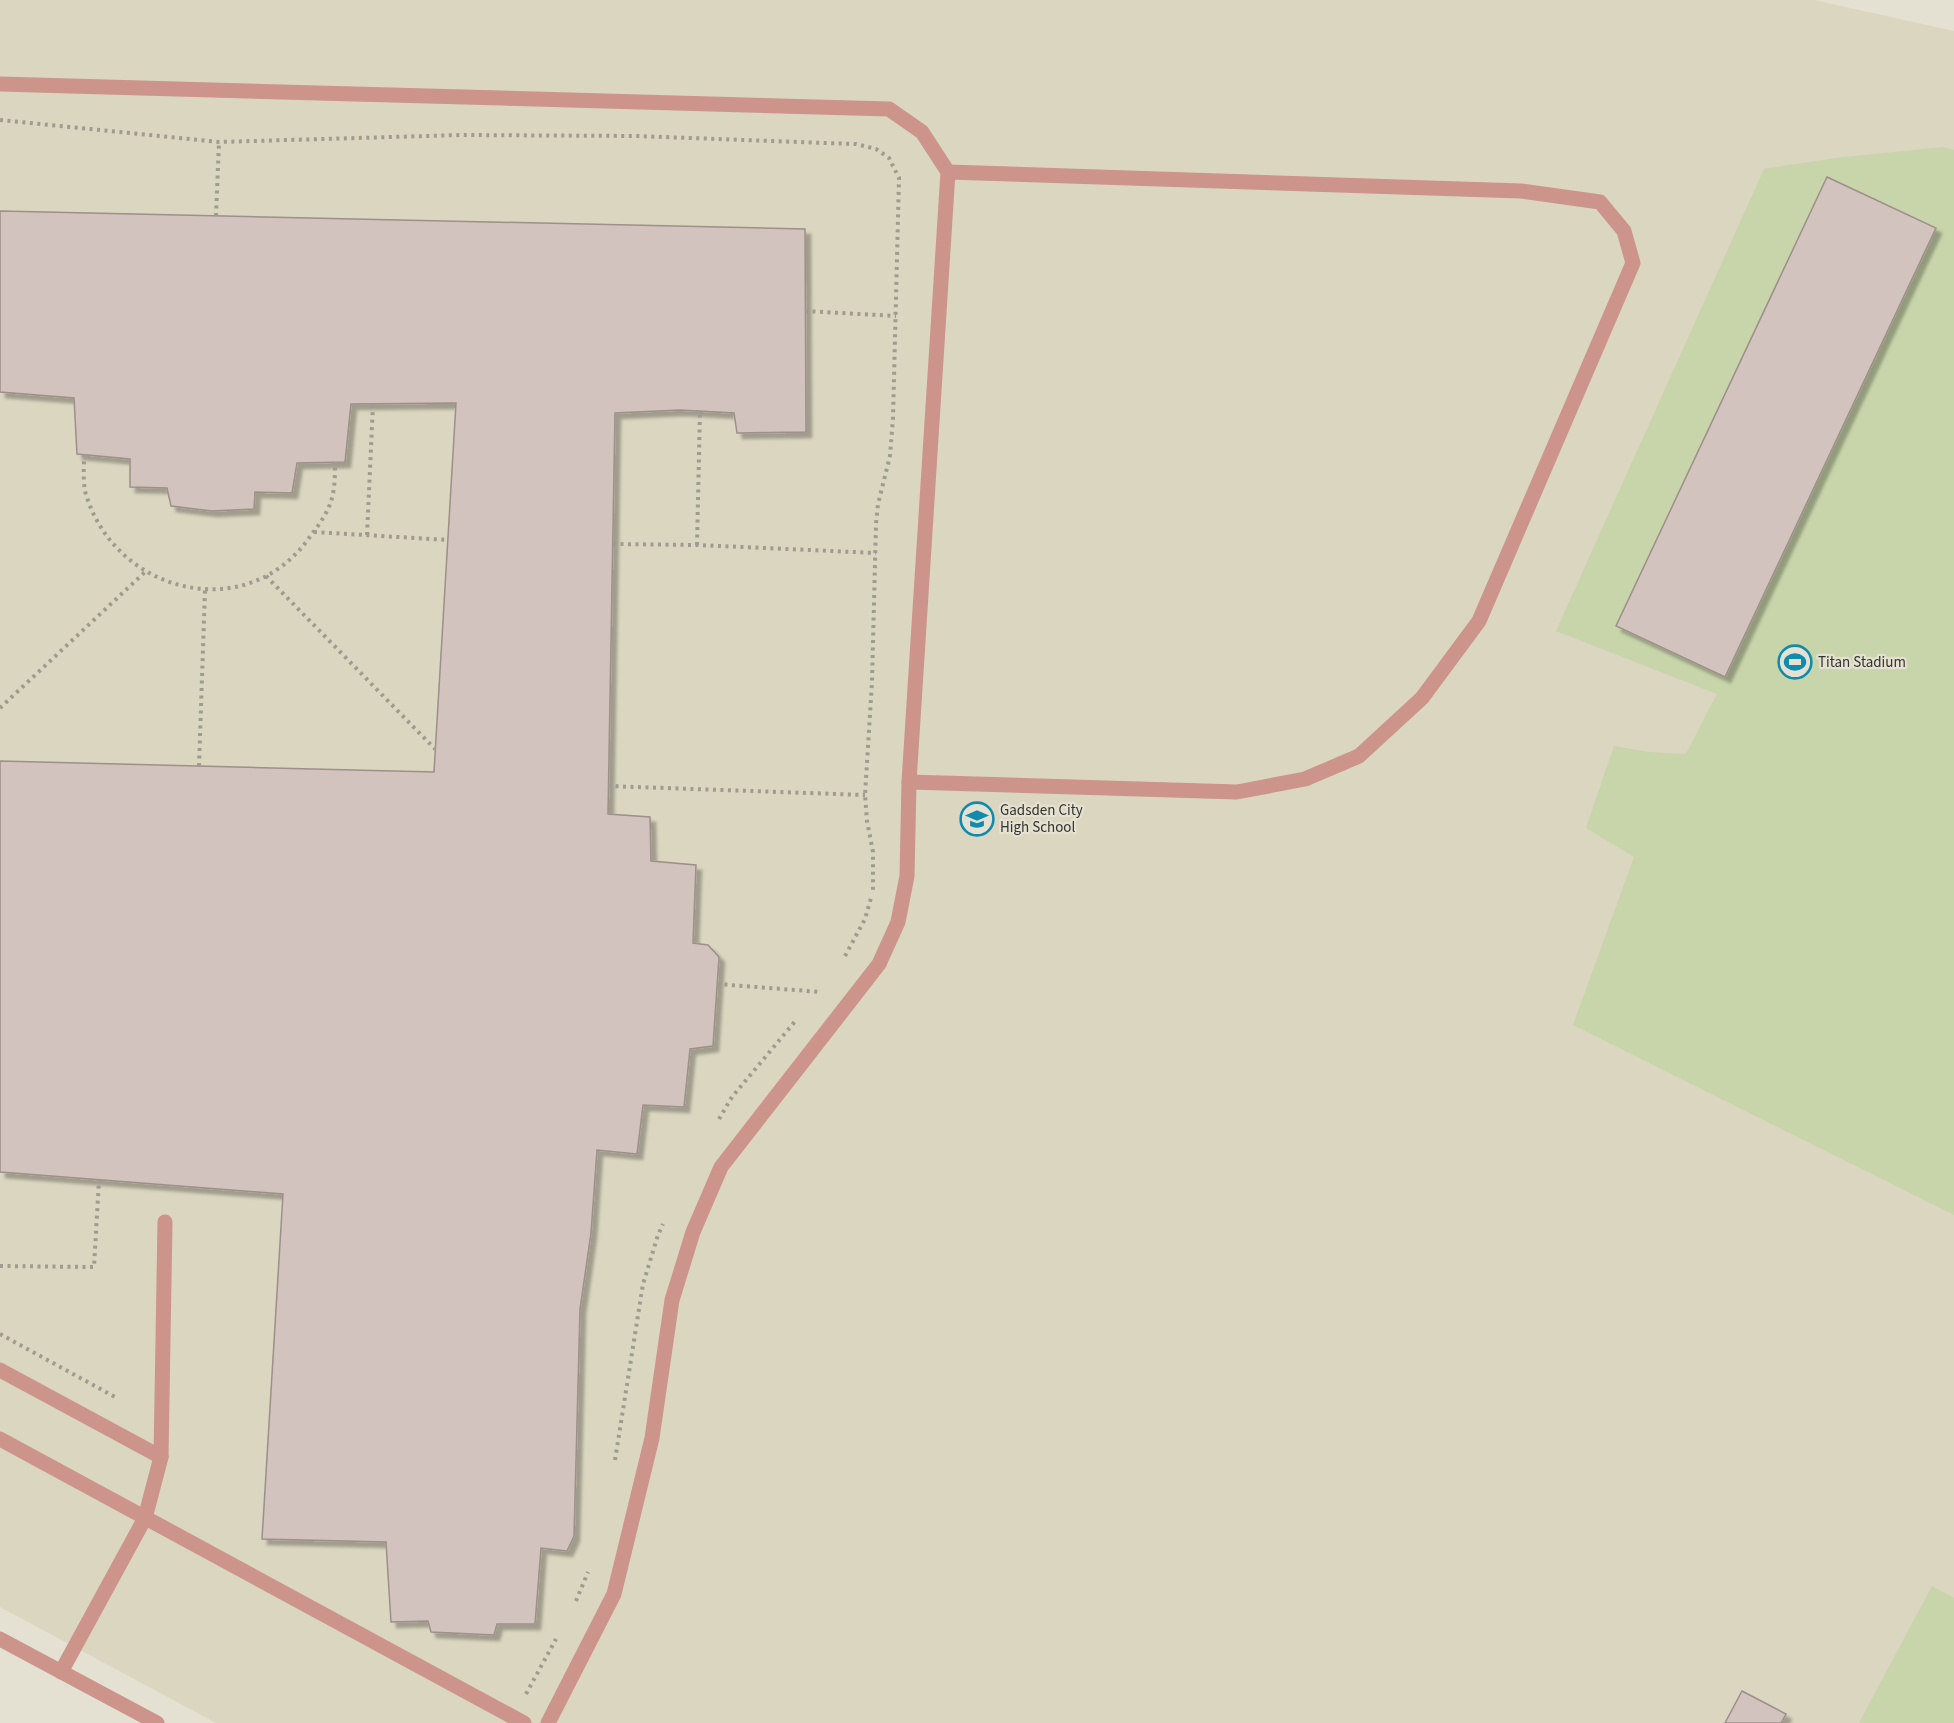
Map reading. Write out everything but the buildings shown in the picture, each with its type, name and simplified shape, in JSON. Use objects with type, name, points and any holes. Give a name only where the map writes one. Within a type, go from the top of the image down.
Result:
[{"type":"street","points":[[0,84],[889,109],[922,132],[948,172],[909,782],[907,876],[898,922],[879,964],[721,1167],[693,1232],[672,1300],[652,1438],[614,1594],[548,1723]]},
{"type":"street","points":[[909,782],[1237,792],[1305,779],[1359,756],[1422,698],[1479,621],[1633,263],[1624,231],[1600,202],[1544,194],[1521,191],[948,172]]},
{"type":"street","points":[[61,1672],[145,1518],[161,1457],[165,1222]]},
{"type":"street","points":[[0,1370],[161,1457]]},
{"type":"street","points":[[0,1439],[518,1720]]},
{"type":"street","points":[[0,1639],[157,1723]]},
{"type":"path","points":[[0,120],[219,142],[461,135],[636,136],[825,142],[856,144],[876,149],[889,158],[899,178],[896,316],[890,456],[878,504],[872,682],[865,795],[873,852],[873,891],[865,919],[841,964]]},
{"type":"path","points":[[216,216],[219,142]]},
{"type":"path","points":[[805,311],[896,316]]},
{"type":"path","points":[[367,535],[373,404]]},
{"type":"path","points":[[697,545],[700,411]]},
{"type":"path","points":[[84,454],[85,489],[99,525],[125,556],[145,572],[165,581],[205,590],[250,584],[290,561],[314,532],[332,499],[335,462]]},
{"type":"path","points":[[314,532],[448,540]]},
{"type":"path","points":[[613,544],[697,545],[876,553]]},
{"type":"path","points":[[0,708],[145,572]]},
{"type":"path","points":[[266,576],[435,749]]},
{"type":"path","points":[[199,766],[205,590]]},
{"type":"path","points":[[608,786],[865,795]]},
{"type":"path","points":[[717,984],[822,992],[815,1000]]},
{"type":"path","points":[[714,1127],[732,1097],[800,1016]]},
{"type":"path","points":[[0,1266],[94,1267],[99,1180]]},
{"type":"path","points":[[614,1463],[643,1284],[658,1235],[667,1216]]},
{"type":"path","points":[[0,1334],[116,1397]]},
{"type":"path","points":[[575,1602],[590,1566]]},
{"type":"path","points":[[518,1720],[559,1634]]},
{"type":"shaded area","name":"Gadsden City High School","points":[[0,0],[1814,0],[1954,31],[1954,1723],[216,1723],[0,1607]]},
{"type":"green space","name":"Titan Stadium","points":[[1943,147],[1954,150],[1954,1215],[1573,1025],[1634,857],[1586,828],[1614,746],[1649,752],[1686,754],[1717,694],[1556,631],[1764,169],[1836,158]]},
{"type":"green space","points":[[1932,1586],[1954,1598],[1954,1723],[1859,1723]]},
{"type":"place","name":"Titan Stadium","points":[[1795,662]]},
{"type":"place","name":"Gadsden City High School","points":[[977,819]]}]
